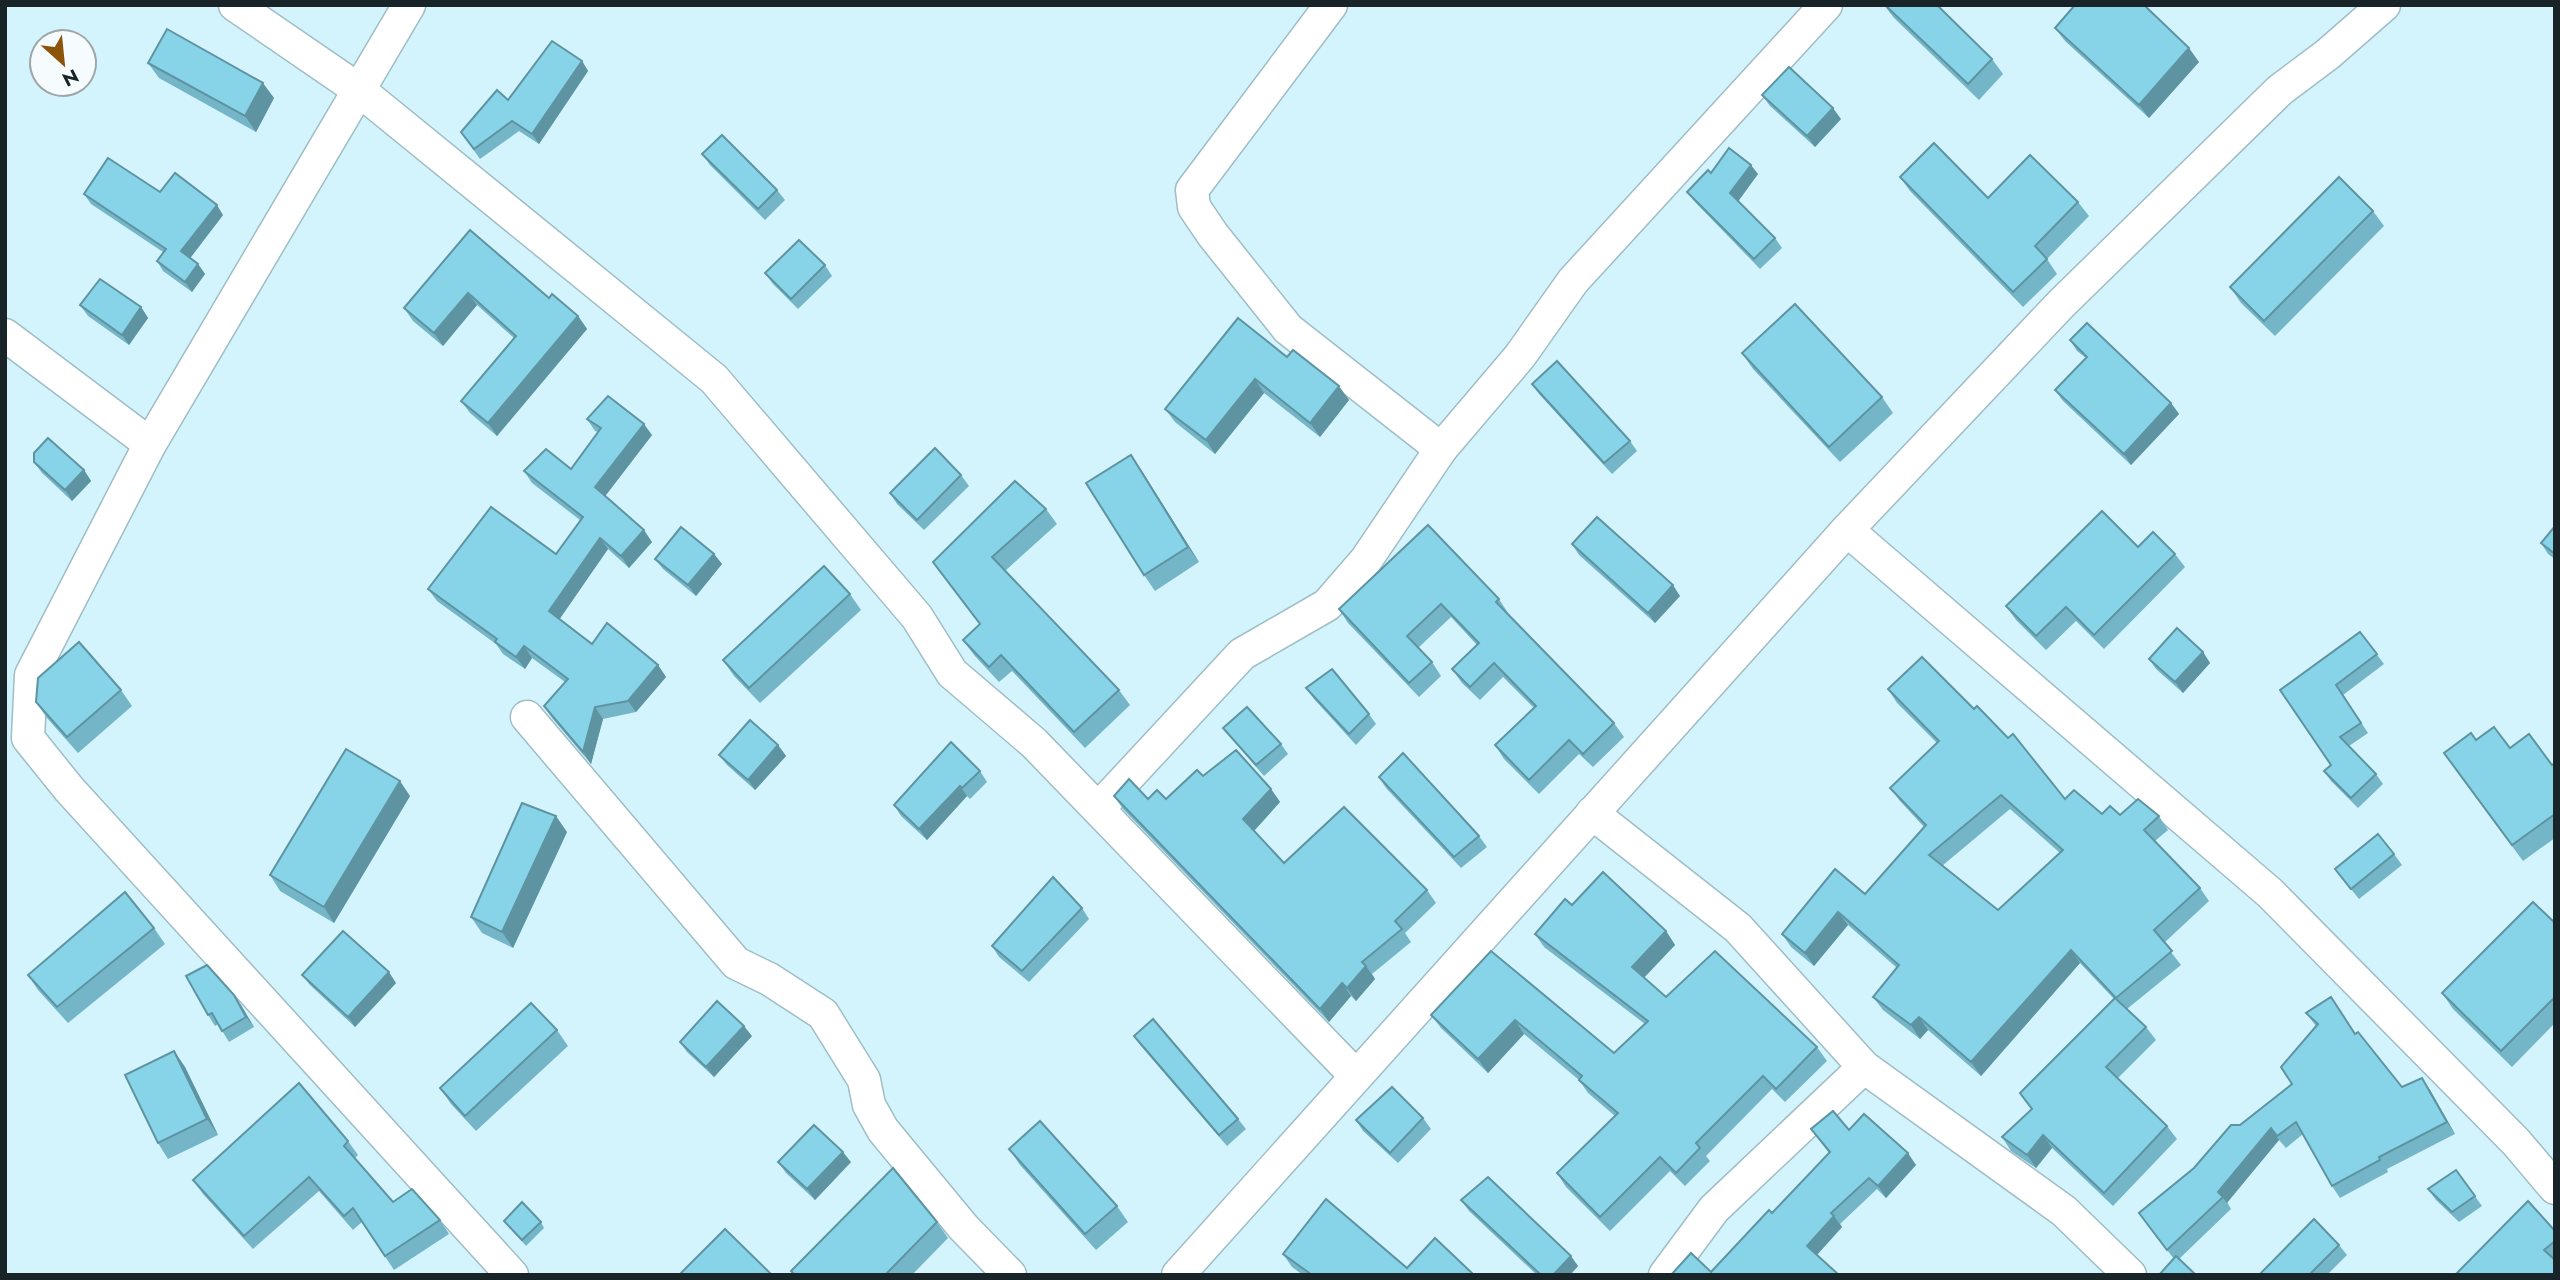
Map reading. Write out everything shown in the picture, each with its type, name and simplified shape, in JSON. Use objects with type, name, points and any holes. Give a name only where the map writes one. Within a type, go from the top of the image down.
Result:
[{"type":"street","points":[[236,5],[359,90],[714,379],[917,617],[952,673],[1034,743],[1355,1075]]},
{"type":"street","points":[[409,5],[150,444],[30,675],[28,738],[69,789],[512,1275]]},
{"type":"street","points":[[1332,5],[1192,190],[1194,207],[1288,329],[1441,449]]},
{"type":"street","points":[[1099,808],[1242,654],[1327,605],[1366,560],[1441,449],[1520,356],[1573,281],[1826,5]]},
{"type":"street","points":[[1178,1275],[1847,530],[2071,294],[2280,90],[2384,5]]},
{"type":"street","points":[[5,335],[150,444]]},
{"type":"street","points":[[1847,530],[2270,893],[2516,1142],[2555,1188]]},
{"type":"street","points":[[527,718],[736,963],[769,979],[823,1014],[864,1080],[869,1105],[883,1130],[964,1228],[1010,1275]]},
{"type":"street","points":[[1592,813],[1738,928],[1864,1067],[2064,1211],[2130,1275]]},
{"type":"street","points":[[1665,1275],[1714,1209],[1864,1067]]},
{"type":"building","points":[[1885,5],[1937,5],[1992,59],[1968,84]]},
{"type":"building","points":[[2075,5],[2144,5],[2189,48],[2139,105],[2055,28]]},
{"type":"building","points":[[167,29],[263,83],[245,116],[148,63]]},
{"type":"building","points":[[552,41],[582,61],[532,134],[512,121],[474,149],[461,132],[497,90],[508,100]]},
{"type":"building","points":[[1789,67],[1833,108],[1807,136],[1762,95]]},
{"type":"building","points":[[722,135],[777,190],[758,209],[702,154]]},
{"type":"building","points":[[1934,143],[1988,198],[2030,155],[2078,202],[2035,246],[2047,259],[2013,292],[1900,177]]},
{"type":"building","points":[[1729,148],[1751,165],[1730,193],[1775,238],[1754,259],[1687,192],[1708,170],[1711,173]]},
{"type":"building","points":[[108,158],[160,192],[175,173],[217,205],[181,251],[198,264],[185,282],[157,261],[166,249],[84,194]]},
{"type":"building","points":[[2339,177],[2373,211],[2264,321],[2230,287]]},
{"type":"building","points":[[470,230],[549,298],[552,294],[578,316],[488,423],[461,401],[516,336],[468,293],[434,333],[404,308]]},
{"type":"building","points":[[799,240],[825,265],[791,299],[765,273]]},
{"type":"building","points":[[100,279],[141,307],[122,335],[80,305]]},
{"type":"building","points":[[1795,304],[1882,397],[1829,447],[1742,353]]},
{"type":"building","points":[[1238,318],[1287,357],[1293,350],[1339,386],[1310,423],[1255,379],[1206,440],[1165,409]]},
{"type":"building","points":[[2087,323],[2171,403],[2124,454],[2055,390],[2087,357],[2070,340]]},
{"type":"building","points":[[1557,361],[1630,441],[1604,463],[1532,384]]},
{"type":"building","points":[[608,396],[644,424],[595,487],[644,530],[621,556],[600,538],[549,611],[592,644],[607,623],[658,665],[628,701],[595,707],[583,752],[544,706],[568,679],[524,646],[516,657],[495,642],[497,639],[428,589],[491,507],[556,554],[583,517],[524,471],[546,449],[571,469],[601,428],[587,419]]},
{"type":"building","points":[[48,438],[84,470],[65,490],[34,462],[34,453]]},
{"type":"building","points":[[935,448],[961,475],[917,520],[890,493]]},
{"type":"building","points":[[1131,455],[1188,547],[1144,575],[1086,483]]},
{"type":"building","points":[[1015,481],[1046,509],[992,557],[1119,690],[1074,732],[1001,655],[989,667],[963,640],[980,624],[933,562]]},
{"type":"building","points":[[2102,511],[2138,547],[2153,532],[2175,554],[2094,635],[2066,607],[2036,636],[2006,606]]},
{"type":"building","points":[[1597,517],[1673,585],[1648,613],[1572,544]]},
{"type":"building","points":[[1428,525],[1499,599],[1496,602],[1614,723],[1583,754],[1569,740],[1529,780],[1495,745],[1536,706],[1494,663],[1470,687],[1452,669],[1479,643],[1441,604],[1407,636],[1432,662],[1409,683],[1339,609]]},
{"type":"building","points":[[2555,526],[2555,554],[2541,543]]},
{"type":"building","points":[[681,527],[714,554],[688,585],[655,559]]},
{"type":"building","points":[[824,566],[850,594],[749,688],[723,660]]},
{"type":"building","points":[[2177,628],[2203,652],[2175,682],[2149,659]]},
{"type":"building","points":[[2360,632],[2377,654],[2336,685],[2361,723],[2340,737],[2376,774],[2351,798],[2324,771],[2331,765],[2280,690]]},
{"type":"building","points":[[79,642],[121,690],[67,737],[36,702],[38,678]]},
{"type":"building","points":[[1922,657],[1974,709],[1977,706],[2008,738],[2013,734],[2065,799],[2074,790],[2102,814],[2110,806],[2120,815],[2138,799],[2159,816],[2144,830],[2200,888],[2154,930],[2172,951],[2116,998],[2071,950],[1971,1062],[1919,1017],[1911,1025],[1873,997],[1899,965],[1838,912],[1805,953],[1782,934],[1835,869],[1865,894],[1926,825],[1890,788],[1939,741],[1888,689]],"holes":[[[2001,795],[2063,850],[1998,910],[1929,855]]]},
{"type":"building","points":[[1332,669],[1369,714],[1349,734],[1306,688]]},
{"type":"building","points":[[1247,707],[1281,744],[1256,765],[1223,728]]},
{"type":"building","points":[[750,720],[778,745],[748,780],[719,755]]},
{"type":"building","points":[[2494,727],[2510,748],[2529,734],[2552,765],[2555,763],[2555,814],[2512,845],[2444,753],[2471,733],[2476,740]]},
{"type":"building","points":[[951,742],[980,771],[962,788],[960,786],[919,829],[894,805]]},
{"type":"building","points":[[346,749],[400,781],[324,907],[270,875]]},
{"type":"building","points":[[1236,750],[1271,789],[1243,819],[1284,863],[1344,807],[1427,890],[1395,921],[1402,929],[1362,962],[1366,966],[1347,988],[1342,983],[1320,1009],[1114,796],[1129,779],[1148,799],[1157,790],[1166,799],[1197,770],[1203,776]]},
{"type":"building","points":[[1403,753],[1479,836],[1454,857],[1379,777]]},
{"type":"building","points":[[522,803],[556,816],[502,932],[471,917]]},
{"type":"building","points":[[2378,834],[2394,854],[2351,889],[2335,869]]},
{"type":"building","points":[[1603,872],[1666,931],[1632,967],[1666,997],[1715,951],[1817,1047],[1776,1089],[1763,1076],[1696,1143],[1700,1148],[1676,1173],[1660,1157],[1600,1217],[1557,1173],[1618,1113],[1579,1080],[1582,1076],[1515,1020],[1478,1059],[1431,1015],[1491,951],[1614,1053],[1648,1021],[1535,934],[1565,899],[1572,905]]},
{"type":"building","points":[[1053,877],[1082,908],[1022,971],[992,946]]},
{"type":"building","points":[[125,892],[154,928],[57,1007],[28,975]]},
{"type":"building","points":[[2533,902],[2555,923],[2555,997],[2501,1051],[2442,993]]},
{"type":"building","points":[[343,931],[389,972],[348,1017],[302,975]]},
{"type":"building","points":[[207,965],[234,995],[246,1017],[222,1031],[212,1013],[208,1015],[186,976]]},
{"type":"building","points":[[2331,997],[2355,1034],[2358,1032],[2402,1087],[2422,1078],[2447,1122],[2379,1157],[2380,1160],[2332,1186],[2296,1122],[2277,1136],[2271,1128],[2218,1192],[2223,1197],[2167,1250],[2139,1213],[2194,1168],[2231,1125],[2240,1125],[2292,1084],[2281,1067],[2318,1024],[2306,1013]]},
{"type":"building","points":[[2115,998],[2146,1027],[2106,1067],[2167,1126],[2104,1193],[2043,1135],[2027,1155],[2002,1137],[2032,1109],[2020,1093]]},
{"type":"building","points":[[717,1001],[744,1026],[706,1067],[680,1042]]},
{"type":"building","points":[[531,1003],[557,1030],[465,1116],[440,1088]]},
{"type":"building","points":[[1153,1019],[1238,1119],[1219,1135],[1134,1036]]},
{"type":"building","points":[[174,1051],[207,1119],[158,1143],[125,1075]]},
{"type":"building","points":[[299,1083],[348,1141],[344,1146],[393,1202],[412,1189],[440,1220],[385,1256],[353,1208],[344,1216],[309,1177],[244,1236],[193,1180]]},
{"type":"building","points":[[1392,1087],[1423,1118],[1390,1153],[1356,1120]]},
{"type":"building","points":[[1833,1111],[1849,1130],[1864,1114],[1908,1153],[1878,1186],[1869,1178],[1831,1213],[1834,1216],[1807,1246],[1839,1275],[1671,1275],[1691,1253],[1711,1272],[1769,1210],[1772,1213],[1830,1152],[1811,1129]]},
{"type":"building","points":[[1040,1121],[1117,1206],[1085,1234],[1009,1149]]},
{"type":"building","points":[[814,1125],[843,1152],[807,1189],[778,1162]]},
{"type":"building","points":[[893,1168],[937,1222],[885,1275],[795,1275],[791,1271]]},
{"type":"building","points":[[2456,1170],[2475,1196],[2452,1212],[2428,1189]]},
{"type":"building","points":[[1488,1177],[1571,1256],[1553,1275],[1541,1275],[1461,1200]]},
{"type":"building","points":[[1326,1199],[1407,1268],[1435,1238],[1474,1275],[1312,1275],[1283,1254]]},
{"type":"building","points":[[2528,1201],[2555,1231],[2555,1241],[2544,1250],[2555,1260],[2555,1275],[2455,1275]]},
{"type":"building","points":[[522,1202],[541,1222],[522,1240],[504,1221]]},
{"type":"building","points":[[2314,1219],[2339,1245],[2309,1275],[2259,1275]]},
{"type":"building","points":[[725,1229],[772,1275],[679,1275]]},
{"type":"building","points":[[2176,1256],[2196,1275],[2159,1275]]}]
